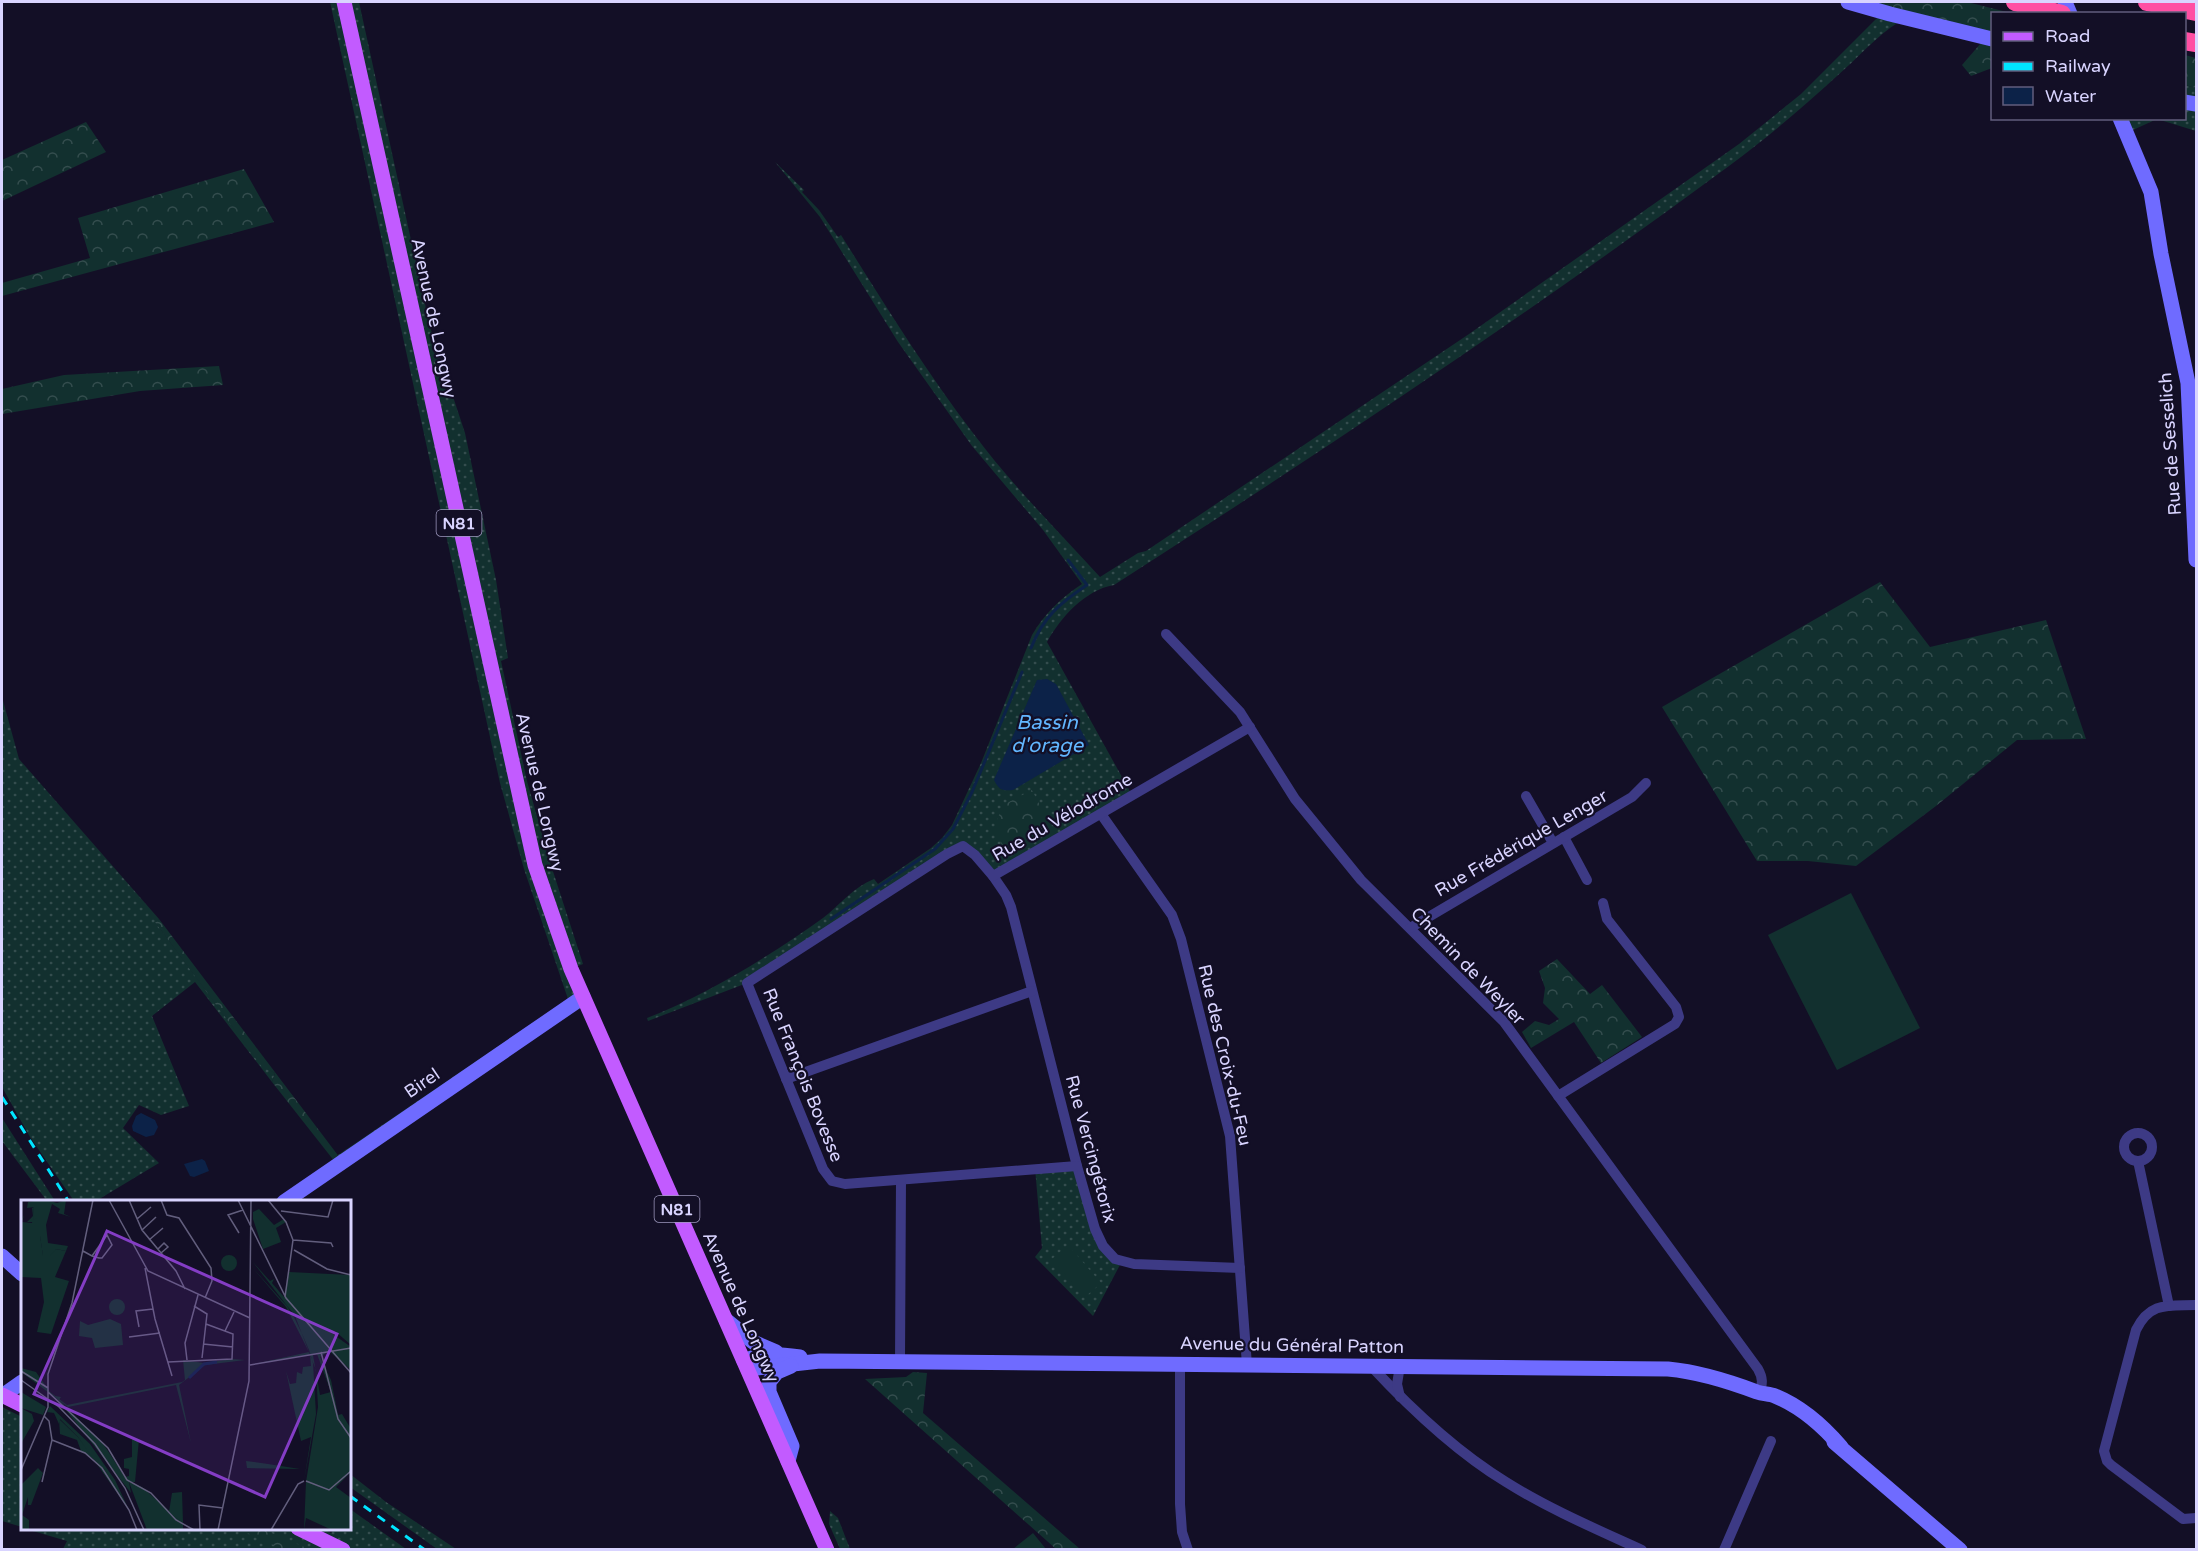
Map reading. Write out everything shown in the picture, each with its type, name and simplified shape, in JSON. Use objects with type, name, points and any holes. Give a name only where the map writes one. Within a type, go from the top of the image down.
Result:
[{"type":"highway","points":[[2015,2],[2054,11]]},
{"type":"highway","points":[[2147,2],[2196,12]]},
{"type":"main road","name":"Avenue de Longwy","points":[[344,2],[535,865],[571,969],[827,1550]]},
{"type":"main road","points":[[1848,2],[1991,39]]},
{"type":"main road","name":"Rue de Sesselich","points":[[2121,120],[2151,192],[2161,254],[2188,383],[2196,560]]},
{"type":"main road","name":"Birel","points":[[287,1200],[583,997]]},
{"type":"main road","points":[[2,1256],[21,1273]]},
{"type":"main road","points":[[726,1320],[753,1342],[778,1354]]},
{"type":"main road","points":[[746,1365],[760,1354],[820,1360]]},
{"type":"main road","points":[[746,1365],[820,1360]]},
{"type":"main road","name":"Avenue du Général Patton","points":[[820,1360],[1668,1369],[1704,1374],[1775,1396],[1808,1415],[1826,1428],[1841,1447],[1960,1550]]},
{"type":"main road","name":"N81","points":[[788,1461],[792,1446],[769,1392],[770,1382],[777,1372],[790,1366],[820,1360]]},
{"type":"main road","points":[[2,1396],[21,1383]]},
{"type":"main road","points":[[2,1396],[21,1405]]},
{"type":"main road","points":[[302,1530],[343,1550]]},
{"type":"street","name":"Chemin de Weyler","points":[[1166,634],[1231,702],[1250,727],[1295,799],[1361,880],[1504,1022],[1762,1376],[1762,1385],[1754,1391]]},
{"type":"street","name":"Rue du Vélodrome","points":[[747,983],[946,854],[963,846],[975,855],[993,876],[1250,727]]},
{"type":"street","name":"Rue Frédérique Lenger","points":[[1410,928],[1632,797],[1646,783]]},
{"type":"street","points":[[1526,796],[1553,843]]},
{"type":"street","name":"Rue des Croix-du-Feu","points":[[1101,814],[1172,915],[1181,939],[1230,1136],[1247,1365]]},
{"type":"street","points":[[1564,837],[1587,880]]},
{"type":"street","name":"Rue Vercingétorix","points":[[993,876],[1011,907],[1077,1166],[1095,1229],[1103,1245],[1115,1259],[1134,1264],[1240,1268]]},
{"type":"street","points":[[1558,1096],[1675,1024],[1679,1017],[1676,1007],[1607,919],[1603,903]]},
{"type":"street","name":"Rue François Bovesse","points":[[747,983],[822,1169],[832,1181],[845,1184],[1077,1166]]},
{"type":"street","points":[[786,1079],[1032,991]]},
{"type":"street","points":[[2138,1161],[2169,1306]]},
{"type":"street","points":[[900,1361],[901,1180]]},
{"type":"street","points":[[2196,1305],[2160,1307],[2142,1318],[2136,1330],[2104,1451],[2111,1465],[2182,1519],[2196,1518]]},
{"type":"street","points":[[1180,1364],[1180,1504],[1182,1532],[1188,1550]]},
{"type":"street","points":[[1371,1366],[1400,1398],[1466,1455],[1506,1482],[1560,1513],[1642,1550]]},
{"type":"street","points":[[1400,1366],[1397,1384],[1400,1398]]},
{"type":"street","points":[[1724,1550],[1771,1441]]},
{"type":"green space","points":[[330,2],[359,2],[430,327],[465,433],[496,580],[508,658],[501,661],[527,781],[583,964],[571,969],[583,997],[295,1200],[280,1200],[339,1159],[338,1155],[568,999],[524,869],[500,783]]},
{"type":"green space","points":[[1848,2],[1967,2],[2007,12],[1991,12],[1991,39]]},
{"type":"green space","points":[[1883,12],[1899,22],[1757,145],[1729,166],[1578,275],[1425,380],[1114,585],[1093,592],[1067,614],[1047,642],[1132,795],[993,876],[963,846],[747,983],[648,1021],[647,1018],[692,998],[760,960],[823,918],[866,882],[874,879],[878,884],[942,838],[952,825],[981,763],[1032,635],[1054,606],[1082,584],[1043,530],[972,446],[898,342],[820,217],[775,162],[804,190],[802,192],[819,210],[838,237],[841,235],[921,360],[988,452],[1100,577],[1138,553],[1146,551],[1469,334],[1739,144],[1801,94]]},
{"type":"green space","points":[[1981,43],[1991,46],[1991,68],[1971,76],[1962,65]]},
{"type":"green space","points":[[2186,55],[2196,58],[2196,88],[2186,85]]},
{"type":"green space","points":[[2186,85],[2196,88],[2196,131],[2160,120],[2186,120]]},
{"type":"green space","points":[[2116,120],[2155,120],[2133,130]]},
{"type":"green space","points":[[86,122],[106,152],[2,201],[2,160]]},
{"type":"green space","points":[[244,169],[274,222],[2,296],[2,283],[90,258],[78,218]]},
{"type":"green space","points":[[219,366],[223,385],[140,391],[2,414],[2,389],[64,375]]},
{"type":"green space","points":[[1880,582],[1930,647],[2046,620],[2086,739],[2017,740],[1936,806],[1856,866],[1808,861],[1757,861],[1662,707]]},
{"type":"green space","points":[[2,697],[19,759],[159,919],[156,923],[262,1066],[275,1073],[272,1082],[195,982],[152,1016],[189,1106],[161,1115],[139,1105],[123,1128],[159,1163],[98,1200],[73,1200],[30,1137],[2,1087]]},
{"type":"green space","points":[[1032,790],[1050,825],[1047,833],[1002,845],[994,828],[1003,805]]},
{"type":"green space","points":[[1851,893],[1920,1028],[1837,1070],[1768,935]]},
{"type":"green space","points":[[159,919],[340,1158],[335,1162],[272,1082],[275,1073],[262,1067],[155,922]]},
{"type":"green space","points":[[1557,959],[1590,994],[1602,985],[1642,1037],[1601,1063],[1574,1022],[1531,1048],[1522,1032],[1535,1021],[1549,1025],[1559,1019],[1543,1003],[1545,988],[1539,971]]},
{"type":"green space","points":[[2,1118],[54,1200],[46,1200],[2,1141]]},
{"type":"green space","points":[[1077,1166],[1095,1229],[1122,1261],[1093,1316],[1035,1257],[1042,1248],[1035,1168]]},
{"type":"green space","points":[[1068,1245],[1101,1283],[1085,1297],[1052,1259]]},
{"type":"green space","points":[[913,1372],[927,1373],[923,1413],[1080,1549],[1056,1549],[865,1379],[906,1377]]},
{"type":"green space","points":[[2,1407],[21,1416],[21,1527],[2,1521]]},
{"type":"green space","points":[[351,1475],[386,1502],[456,1549],[437,1549],[351,1488]]},
{"type":"green space","points":[[351,1510],[406,1549],[63,1549],[67,1541],[29,1530],[326,1530],[331,1533],[333,1530],[351,1530]]},
{"type":"green space","points":[[830,1511],[838,1518],[850,1549],[840,1549],[829,1524]]},
{"type":"green space","points":[[241,1530],[264,1530],[309,1549],[282,1549]]},
{"type":"green space","points":[[1033,1533],[1046,1549],[1013,1549]]},
{"type":"water","name":"Bassin d'orage","points":[[1047,679],[1056,684],[1089,745],[1013,790],[1001,789],[994,780],[1037,680]]},
{"type":"water","points":[[141,1113],[155,1120],[158,1127],[154,1135],[146,1137],[133,1131],[132,1126],[136,1116]]},
{"type":"water","points":[[202,1159],[209,1171],[194,1177],[190,1176],[184,1164]]},
{"type":"waterway","points":[[1031,648],[1041,628],[1053,612],[1087,585],[1068,560]]},
{"type":"waterway","points":[[831,919],[935,849],[953,829],[972,792],[1022,672]]},
{"type":"railway","points":[[2,1097],[68,1200]]},
{"type":"railway","points":[[351,1497],[425,1550]]}]
